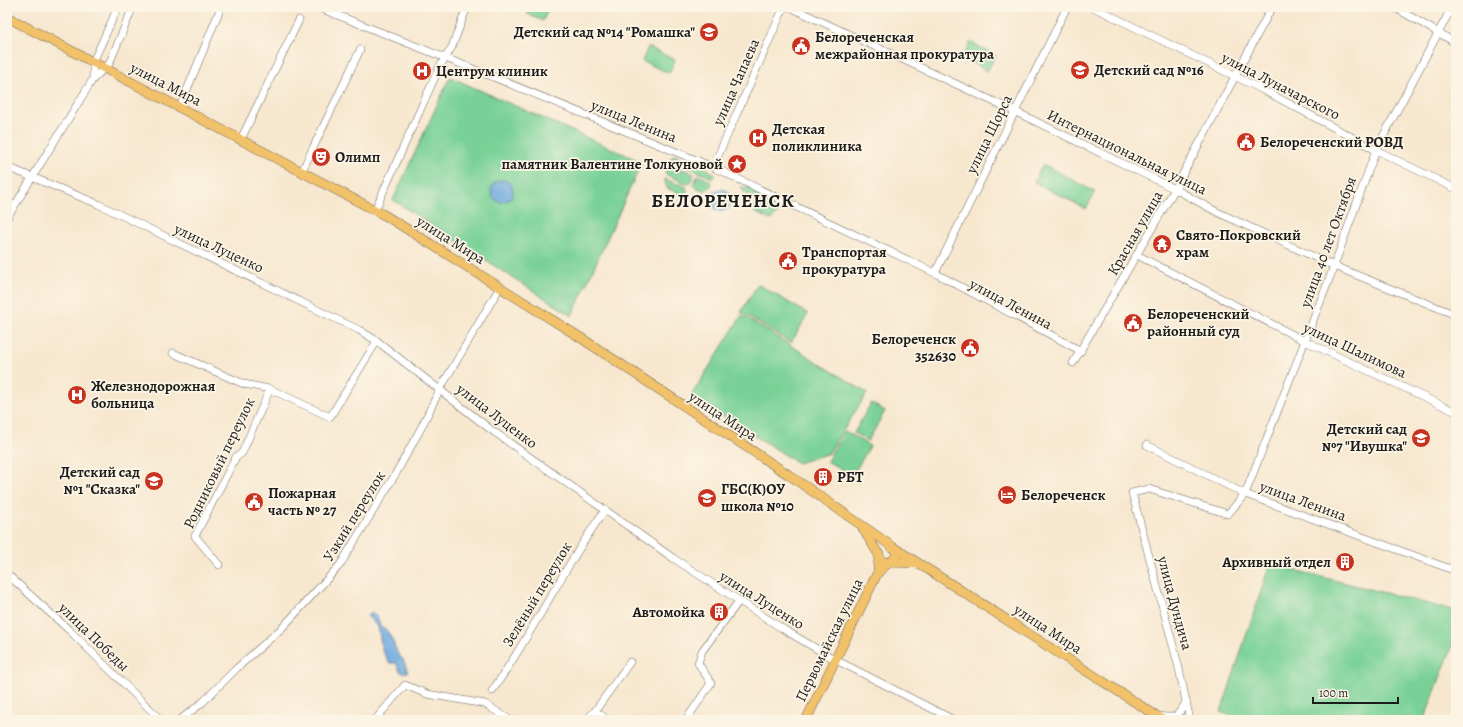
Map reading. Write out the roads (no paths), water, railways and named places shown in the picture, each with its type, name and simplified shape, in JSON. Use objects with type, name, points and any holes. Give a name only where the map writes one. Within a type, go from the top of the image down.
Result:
[{"type":"main road","name":"улица Мира","points":[[7,17],[375,210],[578,336],[893,547],[1160,718]]},
{"type":"main road","name":"улица Мира","points":[[859,523],[879,555]]},
{"type":"main road","points":[[892,562],[896,557],[893,547],[886,546],[880,551],[879,555],[884,562],[918,563]]},
{"type":"main road","name":"Первомайская улица","points":[[806,720],[834,659],[878,572],[879,555]]},
{"type":"main road","name":"Первомайская улица","points":[[878,572],[892,562]]},
{"type":"street","points":[[93,79],[93,62],[118,7]]},
{"type":"street","points":[[7,218],[34,177],[93,79],[105,68],[133,7]]},
{"type":"street","points":[[180,107],[221,7]]},
{"type":"street","name":"улица Ленина","points":[[317,7],[445,57],[713,167],[935,273],[1079,353]]},
{"type":"street","points":[[375,210],[445,57],[452,47],[467,7]]},
{"type":"street","name":"улица Чапаева","points":[[713,167],[784,7]]},
{"type":"street","name":"Интернациональная улица","points":[[790,7],[1014,111],[1175,189],[1217,212],[1334,266],[1456,315]]},
{"type":"street","name":"улица Щорса","points":[[935,273],[1014,111],[1067,7]]},
{"type":"street","name":"улица Луначарского","points":[[1093,7],[1235,76],[1376,150],[1456,189]]},
{"type":"street","name":"Красная улица","points":[[1073,363],[1175,189],[1272,7]]},
{"type":"street","points":[[1394,7],[1456,43]]},
{"type":"street","name":"улица 40 лет Октября","points":[[1212,510],[1228,514],[1245,494],[1334,266],[1376,150],[1452,7]]},
{"type":"street","points":[[241,139],[299,20]]},
{"type":"street","points":[[302,171],[360,50]]},
{"type":"street","name":"улица Луценко","points":[[7,167],[98,204],[359,330],[377,341],[490,429],[673,558],[739,601],[834,659],[954,720]]},
{"type":"street","name":"улица Шалимова","points":[[1137,256],[1305,341],[1456,412]]},
{"type":"street","name":"Узкий переулок","points":[[180,720],[194,710],[237,668],[282,628],[340,565],[398,469],[420,430],[440,389],[500,287]]},
{"type":"street","name":"Родниковый переулок","points":[[173,353],[244,384],[270,389],[330,417],[377,341]]},
{"type":"street","name":"Родниковый переулок","points":[[219,565],[195,536],[236,457],[242,454],[270,389]]},
{"type":"street","name":"улица Ленина","points":[[1147,444],[1245,494],[1456,572]]},
{"type":"street","name":"улица Дундича","points":[[1190,720],[1178,664],[1132,493],[1149,489],[1212,510]]},
{"type":"street","name":"Зелёный переулок","points":[[492,691],[529,634],[576,553],[605,510]]},
{"type":"street","name":"улица Победы","points":[[7,574],[70,631],[161,720]]},
{"type":"street","points":[[686,720],[711,683],[698,663],[702,651],[739,601]]},
{"type":"street","points":[[586,720],[595,711],[630,662]]},
{"type":"street","points":[[374,720],[405,685],[426,694],[486,702],[510,720]]},
{"type":"street","points":[[1160,718],[1180,714],[1186,702]]},
{"type":"street","points":[[595,711],[608,720]]},
{"type":"water","points":[[502,180],[510,183],[513,191],[510,199],[502,202],[494,199],[491,191],[494,183]]},
{"type":"water","points":[[721,189],[729,192],[732,200],[729,208],[721,211],[713,208],[710,200],[713,192]]},
{"type":"water","points":[[372,612],[378,618],[380,626],[390,634],[399,656],[403,659],[408,672],[403,673],[400,671],[396,663],[389,663],[382,650],[378,627],[367,616]]},
{"type":"place","name":"Детский сад №14 \"Ромашка\"","points":[[709,32]]},
{"type":"place","name":"Белореченская межрайонная прокуратура","points":[[801,46]]},
{"type":"place","name":"Детский сад №16","points":[[1080,70]]},
{"type":"place","name":"Центрум клиник","points":[[422,71]]},
{"type":"place","name":"Детская поликлиника","points":[[758,138]]},
{"type":"place","name":"Белореченский РОВД","points":[[1246,142]]},
{"type":"place","name":"Олимп","points":[[321,157]]},
{"type":"place","name":"памятник Валентине Толкуновой","points":[[737,164]]},
{"type":"place","name":"Свято-Покровский храм","points":[[1162,244]]},
{"type":"place","name":"Транспортая прокуратура","points":[[788,261]]},
{"type":"place","name":"Белореченский районный суд","points":[[1133,323]]},
{"type":"place","name":"Белореченск 352630","points":[[970,348]]},
{"type":"place","name":"Железнодорожная больница","points":[[77,395]]},
{"type":"place","name":"Детский сад №7 \"Ивушка\"","points":[[1421,438]]},
{"type":"place","name":"РБТ","points":[[823,477]]},
{"type":"place","name":"Детский сад №1 \"Сказка\"","points":[[154,481]]},
{"type":"place","name":"Белореченск","points":[[1007,495]]},
{"type":"place","name":"ГБС(К)ОУ школа №10","points":[[707,498]]},
{"type":"place","name":"Пожарная часть № 27","points":[[254,502]]},
{"type":"place","name":"Архивный отдел","points":[[1345,562]]},
{"type":"place","name":"Автомойка","points":[[719,612]]},
{"type":"district","name":"БЕЛОРЕЧЕНСК","points":[[723,201]]}]
